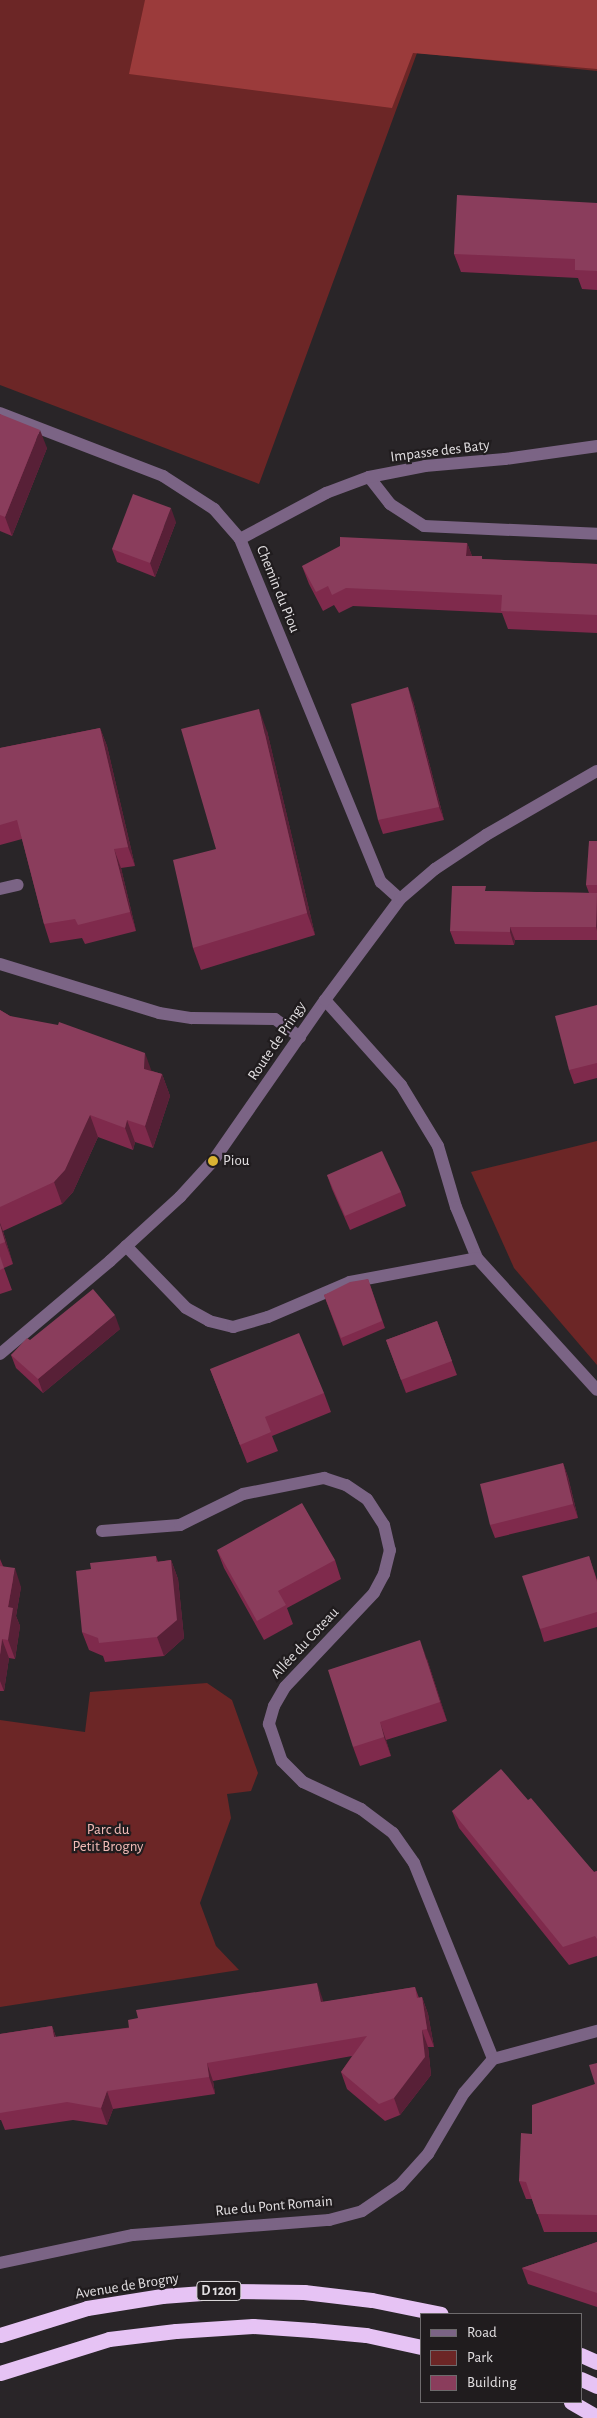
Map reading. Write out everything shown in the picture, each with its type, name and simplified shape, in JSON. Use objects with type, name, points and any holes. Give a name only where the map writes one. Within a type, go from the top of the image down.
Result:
[{"type":"highway","name":"Avenue de Brogny","points":[[0,2335],[87,2308],[162,2296],[229,2291],[304,2292],[372,2300],[436,2313]]},
{"type":"highway","points":[[0,2372],[109,2339],[186,2330],[253,2326],[312,2330],[366,2335],[420,2347]]},
{"type":"highway","points":[[582,2355],[597,2362]]},
{"type":"highway","points":[[582,2379],[597,2386]]},
{"type":"highway","points":[[573,2403],[597,2416]]},
{"type":"street","name":"Chemin du Piou","points":[[0,412],[162,476],[214,509],[240,539],[381,882],[400,899]]},
{"type":"street","name":"Impasse des Baty","points":[[240,539],[326,493],[369,477],[425,466],[505,459],[597,446]]},
{"type":"street","points":[[369,477],[390,504],[424,526],[597,534]]},
{"type":"street","name":"Route de Pringy","points":[[0,1354],[126,1246],[213,1161],[325,1000],[400,899],[435,869],[486,835],[597,771]]},
{"type":"street","points":[[0,889],[18,885]]},
{"type":"street","points":[[0,964],[159,1013],[192,1018],[276,1019],[300,1037]]},
{"type":"street","points":[[325,1000],[401,1085],[438,1146],[456,1207],[477,1258],[597,1390]]},
{"type":"street","points":[[126,1246],[186,1308],[209,1321],[233,1327],[277,1313],[350,1282],[477,1258]]},
{"type":"street","name":"Allée du Coteau","points":[[102,1531],[180,1525],[244,1494],[324,1478],[346,1485],[367,1499],[384,1526],[390,1550],[384,1574],[374,1593],[285,1687],[274,1706],[268,1724],[282,1761],[303,1782],[361,1809],[393,1833],[414,1863],[493,2060]]},
{"type":"street","points":[[493,2060],[597,2031]]},
{"type":"street","name":"Rue du Pont Romain","points":[[0,2263],[133,2235],[329,2220],[362,2211],[400,2185],[428,2154],[464,2093],[493,2060]]},
{"type":"green space","points":[[0,0],[597,0],[597,71],[417,53],[259,484],[0,385]]},
{"type":"green space","points":[[597,1141],[597,1365],[514,1268],[471,1172]]},
{"type":"green space","name":"Parc du Petit Brogny","points":[[207,1683],[232,1700],[258,1773],[251,1791],[227,1794],[231,1818],[200,1903],[216,1946],[239,1970],[0,2007],[0,1720],[85,1732],[90,1692]]},
{"type":"shaded area","points":[[145,0],[597,0],[597,69],[413,53],[392,108],[129,74]]},
{"type":"building","points":[[457,195],[597,203],[597,271],[575,270],[575,259],[454,254]]},
{"type":"building","points":[[0,414],[40,430],[5,517],[0,515]]},
{"type":"building","points":[[133,494],[171,508],[150,563],[112,549]]},
{"type":"building","points":[[340,537],[467,543],[466,556],[482,556],[482,559],[597,564],[597,615],[501,611],[502,595],[346,588],[332,595],[328,586],[316,592],[302,566],[340,546]]},
{"type":"building","points":[[408,687],[439,807],[378,820],[351,704]]},
{"type":"building","points":[[259,709],[307,913],[193,948],[173,860],[216,849],[181,729]]},
{"type":"building","points":[[100,728],[128,847],[114,849],[130,912],[78,925],[75,919],[44,924],[17,820],[0,825],[0,748]]},
{"type":"building","points":[[589,841],[597,841],[597,885],[586,885]]},
{"type":"building","points":[[452,886],[486,886],[485,891],[597,893],[596,927],[510,927],[510,932],[450,931]]},
{"type":"building","points":[[597,1005],[597,1063],[569,1070],[555,1016]]},
{"type":"building","points":[[0,1010],[10,1016],[58,1025],[59,1022],[145,1053],[144,1069],[162,1074],[145,1126],[127,1120],[125,1128],[90,1115],[65,1170],[54,1182],[0,1207]]},
{"type":"building","points":[[382,1151],[401,1192],[345,1216],[327,1175]]},
{"type":"building","points":[[0,1225],[5,1242],[0,1244]]},
{"type":"building","points":[[0,1256],[4,1268],[0,1270]]},
{"type":"building","points":[[368,1279],[382,1321],[341,1338],[324,1295],[350,1282]]},
{"type":"building","points":[[93,1289],[115,1315],[38,1379],[11,1355],[27,1338],[30,1340]]},
{"type":"building","points":[[437,1321],[452,1361],[401,1380],[386,1340]]},
{"type":"building","points":[[299,1333],[324,1393],[265,1417],[271,1432],[240,1445],[210,1369]]},
{"type":"building","points":[[563,1463],[573,1504],[490,1525],[480,1484]]},
{"type":"building","points":[[302,1503],[335,1560],[278,1591],[286,1605],[257,1621],[217,1550]]},
{"type":"building","points":[[156,1556],[156,1562],[171,1560],[177,1620],[157,1637],[99,1643],[98,1638],[82,1632],[76,1571],[91,1569],[90,1563]]},
{"type":"building","points":[[589,1556],[597,1582],[597,1612],[540,1629],[522,1576]]},
{"type":"building","points":[[0,1566],[15,1568],[8,1607],[13,1608],[8,1640],[2,1639],[0,1655]]},
{"type":"building","points":[[420,1640],[440,1702],[380,1722],[384,1737],[353,1747],[328,1670]]},
{"type":"building","points":[[501,1769],[528,1800],[531,1798],[594,1872],[597,1871],[597,1939],[595,1936],[563,1947],[452,1811]]},
{"type":"building","points":[[317,1983],[321,2002],[415,1987],[417,1998],[422,1997],[427,2029],[422,2030],[425,2057],[394,2098],[379,2104],[341,2072],[367,2036],[207,2063],[209,2077],[107,2091],[101,2108],[67,2102],[0,2113],[0,2034],[52,2026],[54,2037],[129,2028],[128,2020],[138,2018],[136,2010]]},
{"type":"building","points":[[597,2063],[597,2215],[537,2214],[526,2182],[519,2181],[521,2133],[532,2134],[532,2105],[595,2084],[589,2065]]},
{"type":"building","points":[[597,2242],[597,2293],[522,2268]]},
{"type":"place","name":"Piou","points":[[213,1161]]}]
